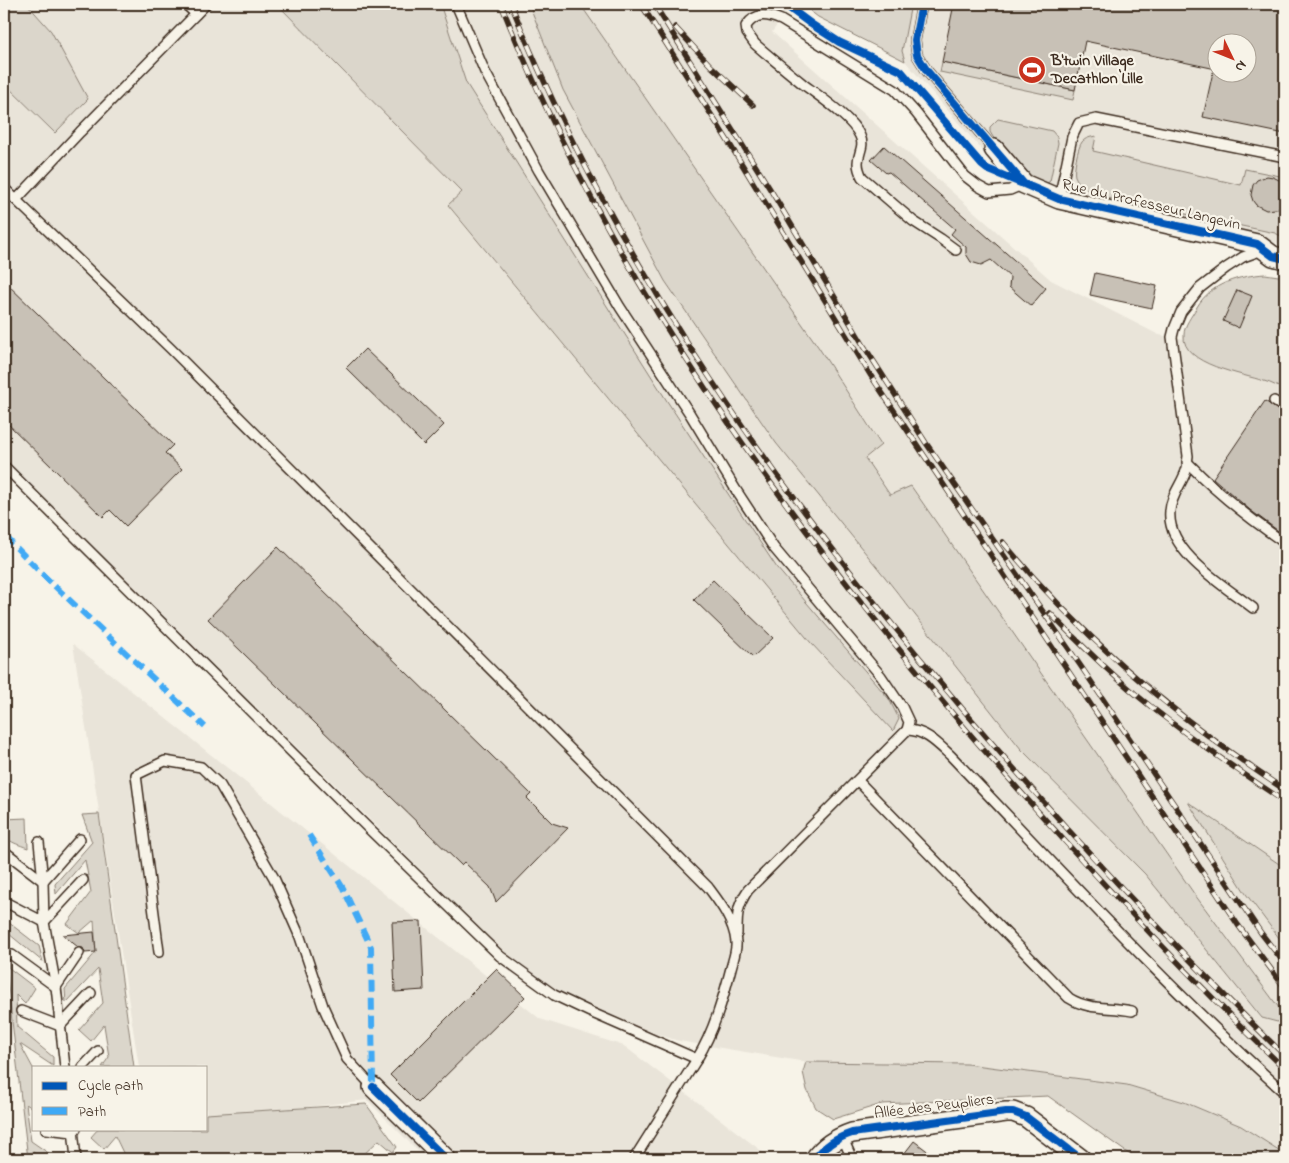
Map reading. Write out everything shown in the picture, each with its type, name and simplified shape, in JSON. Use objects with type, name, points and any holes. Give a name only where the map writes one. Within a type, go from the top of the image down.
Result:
[{"type":"street","name":"Rue du Professeur Langevin","points":[[994,149],[1024,184],[1059,199],[1257,244],[1274,256],[1285,259]]},
{"type":"street","points":[[373,1087],[446,1159]]},
{"type":"street","name":"Allée des Peupliers","points":[[815,1159],[820,1151],[842,1136],[863,1130],[1013,1112],[1026,1116],[1081,1159]]},
{"type":"lane","points":[[185,4],[196,14]]},
{"type":"lane","points":[[16,200],[206,4]]},
{"type":"lane","points":[[456,4],[489,80],[539,171],[620,307],[774,548],[881,676],[902,707],[909,722],[907,730],[748,890],[740,901],[735,955],[713,1028],[698,1059],[634,1159]]},
{"type":"lane","points":[[922,4],[915,40],[917,55],[927,71],[994,149]]},
{"type":"lane","points":[[956,250],[912,221],[862,176],[857,161],[862,142],[860,134],[831,106],[755,44],[747,33],[746,26],[751,19],[760,15],[771,16],[781,20],[874,75],[895,90],[916,113],[965,176],[978,186],[989,192],[1010,190],[1024,184]]},
{"type":"lane","points":[[1059,199],[1072,137],[1079,123],[1096,119],[1285,157]]},
{"type":"lane","points":[[4,188],[171,349],[708,887],[722,905],[736,942]]},
{"type":"lane","points":[[1253,608],[1205,571],[1188,555],[1178,542],[1171,525],[1170,507],[1187,468],[1188,456],[1172,337],[1182,312],[1200,288],[1243,257],[1265,249]]},
{"type":"lane","points":[[1274,400],[1285,408]]},
{"type":"lane","points":[[1187,462],[1206,482],[1232,504],[1285,543]]},
{"type":"lane","points":[[4,466],[368,828],[500,956],[554,995],[698,1059]]},
{"type":"lane","points":[[907,730],[916,730],[932,739],[950,756],[1136,949],[1236,1049],[1285,1093]]},
{"type":"lane","points":[[159,952],[136,776],[165,761],[201,767],[220,785],[274,878],[300,937],[323,1006],[347,1059],[373,1087]]},
{"type":"lane","points":[[858,781],[1069,998],[1081,1005],[1095,1008],[1114,1007],[1132,1010]]},
{"type":"lane","points":[[43,881],[80,839]]},
{"type":"lane","points":[[38,842],[43,881],[44,922],[56,987],[65,1066]]},
{"type":"lane","points":[[4,850],[43,881]]},
{"type":"lane","points":[[44,922],[83,880]]},
{"type":"lane","points":[[5,902],[44,922]]},
{"type":"lane","points":[[56,987],[79,953]]},
{"type":"lane","points":[[12,955],[56,987]]},
{"type":"lane","points":[[60,1026],[92,993]]},
{"type":"lane","points":[[21,1011],[60,1026]]},
{"type":"lane","points":[[84,1066],[98,1051]]},
{"type":"lane","points":[[74,1130],[76,1159]]},
{"type":"lane","points":[[842,1136],[852,1159]]},
{"type":"shaded area","points":[[4,4],[27,4],[51,31],[88,99],[55,133],[4,83]]},
{"type":"shaded area","points":[[27,4],[277,4],[462,192],[448,206],[811,643],[893,731],[889,699],[777,568],[667,401],[466,83],[440,4],[529,4],[563,90],[665,281],[776,443],[1021,749],[1145,874],[1262,1018],[1285,1024],[1285,1154],[1241,1126],[1184,1102],[1127,1085],[967,1064],[806,1062],[679,1041],[640,1029],[568,997],[536,977],[503,951],[4,458],[4,83],[55,133],[51,31]]},
{"type":"shaded area","points":[[277,4],[440,4],[466,83],[667,401],[777,568],[889,699],[899,719],[893,731],[811,643],[448,205],[462,192]]},
{"type":"shaded area","points":[[529,4],[580,4],[819,348],[881,445],[865,458],[890,495],[911,486],[1195,895],[1285,1016],[1285,1024],[1262,1018],[1145,874],[1021,749],[776,443],[665,281],[563,90]]},
{"type":"shaded area","points":[[580,4],[777,4],[787,12],[772,32],[1051,280],[1159,335],[1184,339],[1285,385],[1285,868],[1190,803],[1246,894],[1285,946],[1285,1016],[1195,895],[912,487],[890,495],[865,458],[881,444],[819,348]]},
{"type":"shaded area","points":[[801,4],[1285,4],[1285,245],[1051,192],[988,157],[905,61],[818,17]]},
{"type":"shaded area","points":[[801,4],[911,4],[902,51],[905,61],[818,17]]},
{"type":"shaded area","points":[[942,62],[1075,90],[1073,100],[940,72]]},
{"type":"shaded area","points":[[998,119],[1052,131],[1057,137],[1058,143],[1050,181],[1046,184],[1030,180],[993,137],[990,127]]},
{"type":"shaded area","points":[[1096,136],[1093,151],[1241,185],[1245,169],[1285,177],[1285,238],[1275,233],[1092,193],[1077,180],[1075,169],[1080,145],[1086,139]]},
{"type":"shaded area","points":[[1265,274],[1285,277],[1285,390],[1267,382],[1215,367],[1203,361],[1192,354],[1186,345],[1184,335],[1187,324],[1197,307],[1210,292],[1226,282]]},
{"type":"shaded area","points":[[73,644],[540,1019],[624,1046],[772,1159],[426,1159],[367,1100],[240,1115],[208,1117],[208,1066],[139,1066]]},
{"type":"shaded area","points":[[1188,802],[1285,868],[1285,946],[1246,894]]},
{"type":"shaded area","points":[[99,814],[134,1066],[103,1066],[109,1057],[104,1025],[91,1041],[79,1030],[103,1003],[98,969],[66,1003],[65,989],[96,952],[94,920],[79,933],[67,924],[91,892],[85,860],[56,894],[55,884],[92,842],[82,815]]},
{"type":"shaded area","points":[[27,818],[28,848],[9,840],[4,827],[4,819]]},
{"type":"shaded area","points":[[4,919],[39,946],[43,962],[9,934],[9,968],[35,988],[25,1004],[16,995],[17,1027],[53,1057],[53,1066],[20,1044],[32,1066],[32,1108],[26,1104],[31,1141],[57,1159],[42,1159],[32,1151],[32,1159],[28,1159],[4,952]]},
{"type":"shaded area","points":[[806,1062],[967,1064],[1127,1085],[1184,1102],[1241,1126],[1285,1154],[1285,1159],[1136,1159],[1048,1096],[882,1104],[833,1119],[816,1108],[807,1090],[803,1072]]},
{"type":"shaded area","points":[[366,1104],[397,1147],[393,1152],[379,1140],[361,1157],[363,1159],[126,1159],[115,1136],[104,1149],[91,1137],[97,1130],[208,1130],[208,1114]]},
{"type":"building","name":"B'twin Village Decathlon Lille","points":[[954,4],[1285,4],[1285,134],[1203,117],[1211,82],[1256,82],[1256,32],[1206,32],[1206,67],[1085,41],[1075,90],[942,62]]},
{"type":"building","points":[[884,146],[1046,288],[1031,306],[1009,287],[1010,277],[991,260],[981,265],[971,262],[966,254],[966,247],[951,234],[955,229],[889,172],[886,173],[871,160]]},
{"type":"building","points":[[1267,176],[1285,183],[1285,208],[1266,210],[1256,205],[1253,201],[1251,195],[1253,185],[1257,180]]},
{"type":"building","points":[[1095,273],[1157,286],[1152,308],[1090,295]]},
{"type":"building","points":[[4,281],[173,445],[165,453],[182,469],[126,526],[110,510],[103,517],[4,420]]},
{"type":"building","points":[[1237,290],[1252,296],[1239,328],[1223,321]]},
{"type":"building","points":[[365,349],[444,425],[424,445],[346,368]]},
{"type":"building","points":[[1265,401],[1285,415],[1285,536],[1250,510],[1213,478]]},
{"type":"building","points":[[278,547],[531,794],[527,798],[552,823],[568,828],[496,902],[490,887],[464,862],[461,865],[208,619]]},
{"type":"building","points":[[713,580],[773,638],[753,657],[694,600]]},
{"type":"building","points":[[421,921],[424,990],[395,992],[392,922]]},
{"type":"building","points":[[94,932],[96,952],[85,953],[83,948],[78,947],[63,935]]},
{"type":"building","points":[[496,969],[525,997],[418,1103],[390,1075]]},
{"type":"building","points":[[914,1141],[938,1159],[900,1159]]},
{"type":"railway","points":[[501,4],[546,107],[596,206],[651,302],[710,396],[773,487],[840,576],[910,663],[1055,831],[1206,991],[1285,1069]]},
{"type":"railway","points":[[511,4],[549,93],[592,179],[639,264],[689,346],[799,505],[919,657],[1051,811],[1143,911],[1285,1056]]},
{"type":"railway","points":[[641,4],[726,138],[871,376],[1238,925],[1285,988]]},
{"type":"railway","points":[[654,4],[770,189],[864,346],[926,443],[1080,665],[1261,933],[1285,964]]},
{"type":"railway","points":[[675,27],[711,66],[753,105]]},
{"type":"railway","points":[[1003,542],[1066,612],[1135,676],[1208,736],[1285,790]]},
{"type":"railway","points":[[1050,613],[1105,667],[1156,711],[1210,751],[1285,802]]},
{"type":"marked path","points":[[4,535],[45,577],[205,727]]},
{"type":"marked path","points":[[309,835],[343,888],[371,947],[373,1087]]},
{"type":"cycle path","points":[[784,4],[839,42],[901,71],[982,165],[987,169],[1021,183]]},
{"type":"cycle path","points":[[922,4],[915,40],[917,55],[927,71],[1024,184],[1059,199],[1257,244],[1273,256],[1285,259]]},
{"type":"cycle path","points":[[373,1087],[446,1159]]},
{"type":"cycle path","points":[[815,1159],[831,1143],[852,1133],[1006,1112],[1013,1112],[1026,1117],[1081,1159]]},
{"type":"place","name":"B'twin Village Decathlon Lille","points":[[1032,70]]}]
